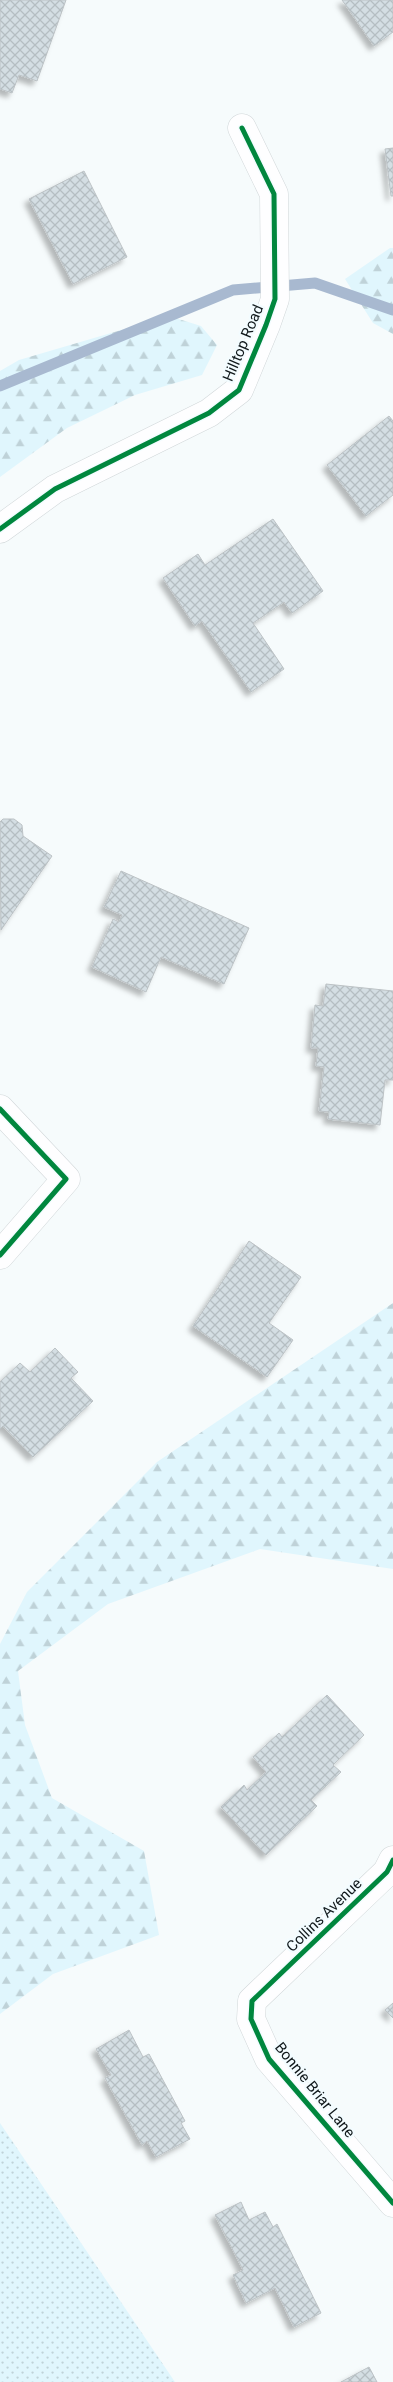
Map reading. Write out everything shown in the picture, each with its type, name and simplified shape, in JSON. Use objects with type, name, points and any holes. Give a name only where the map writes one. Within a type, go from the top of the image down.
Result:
[{"type":"street","name":"Hilltop Road","points":[[0,529],[55,489],[208,413],[239,390],[275,299],[274,194],[242,128]]},
{"type":"street","points":[[0,1109],[66,1179],[0,1255]]},
{"type":"street","name":"Collins Avenue","points":[[268,1986],[387,1872],[393,1860]]},
{"type":"street","name":"Bonnie Briar Lane","points":[[268,1986],[252,2001],[251,2020],[269,2059],[393,2204]]},
{"type":"green space","points":[[390,248],[393,248],[393,334],[373,323],[345,279]]},
{"type":"green space","points":[[169,316],[201,326],[217,345],[202,375],[135,395],[67,428],[0,477],[0,371],[19,360]]},
{"type":"green space","points":[[393,1303],[393,1569],[260,1549],[108,1604],[18,1671],[25,1725],[52,1798],[144,1851],[159,1935],[53,1974],[0,2014],[0,1644],[27,1592],[157,1462]]},
{"type":"green space","points":[[0,2123],[175,2382],[0,2382]]},
{"type":"building","points":[[0,0],[66,0],[37,81],[19,75],[12,93],[0,89]]},
{"type":"building","points":[[342,0],[393,0],[393,32],[374,46]]},
{"type":"building","points":[[393,148],[393,196],[391,196],[385,149]]},
{"type":"building","points":[[84,171],[127,257],[73,284],[29,199]]},
{"type":"building","points":[[389,416],[393,421],[393,495],[366,516],[327,465]]},
{"type":"building","points":[[273,519],[323,591],[292,613],[284,602],[253,623],[284,669],[251,692],[202,621],[195,626],[163,578],[198,554],[205,565]]},
{"type":"building","points":[[3,819],[14,819],[22,825],[23,836],[52,856],[1,930],[0,822]]},
{"type":"building","points":[[121,871],[249,928],[224,984],[161,957],[146,992],[92,967],[113,919],[119,922],[122,915],[104,907]]},
{"type":"building","points":[[326,984],[393,991],[393,1080],[385,1080],[380,1125],[328,1119],[329,1112],[319,1111],[324,1067],[316,1066],[318,1048],[311,1048],[315,1005],[323,1006]]},
{"type":"building","points":[[249,1241],[301,1277],[269,1323],[293,1340],[267,1377],[193,1326]]},
{"type":"building","points":[[55,1348],[78,1372],[71,1378],[93,1401],[33,1457],[3,1426],[0,1429],[0,1382],[20,1363],[30,1372]]},
{"type":"building","points":[[327,1695],[364,1735],[333,1765],[341,1772],[311,1800],[317,1806],[266,1855],[221,1807],[244,1785],[247,1790],[266,1772],[253,1757],[279,1733],[282,1737]]},
{"type":"building","points":[[393,2003],[393,2018],[385,2010]]},
{"type":"building","points":[[129,2030],[143,2057],[149,2054],[185,2121],[181,2123],[190,2139],[156,2157],[147,2141],[142,2145],[105,2078],[111,2075],[96,2049]]},
{"type":"building","points":[[241,2202],[249,2220],[265,2212],[273,2227],[277,2224],[321,2313],[294,2327],[275,2288],[246,2303],[233,2275],[243,2270],[215,2215]]},
{"type":"building","points":[[369,2367],[377,2382],[341,2382]]},
{"type":"waterway","points":[[0,386],[233,290],[315,283],[393,310]]},
{"type":"cycle path","points":[[0,529],[55,489],[209,413],[239,390],[275,299],[274,194],[242,128]]},
{"type":"cycle path","points":[[0,1109],[66,1179],[0,1255]]},
{"type":"cycle path","points":[[393,1860],[387,1872],[252,2001],[251,2019],[269,2059],[393,2203]]}]
